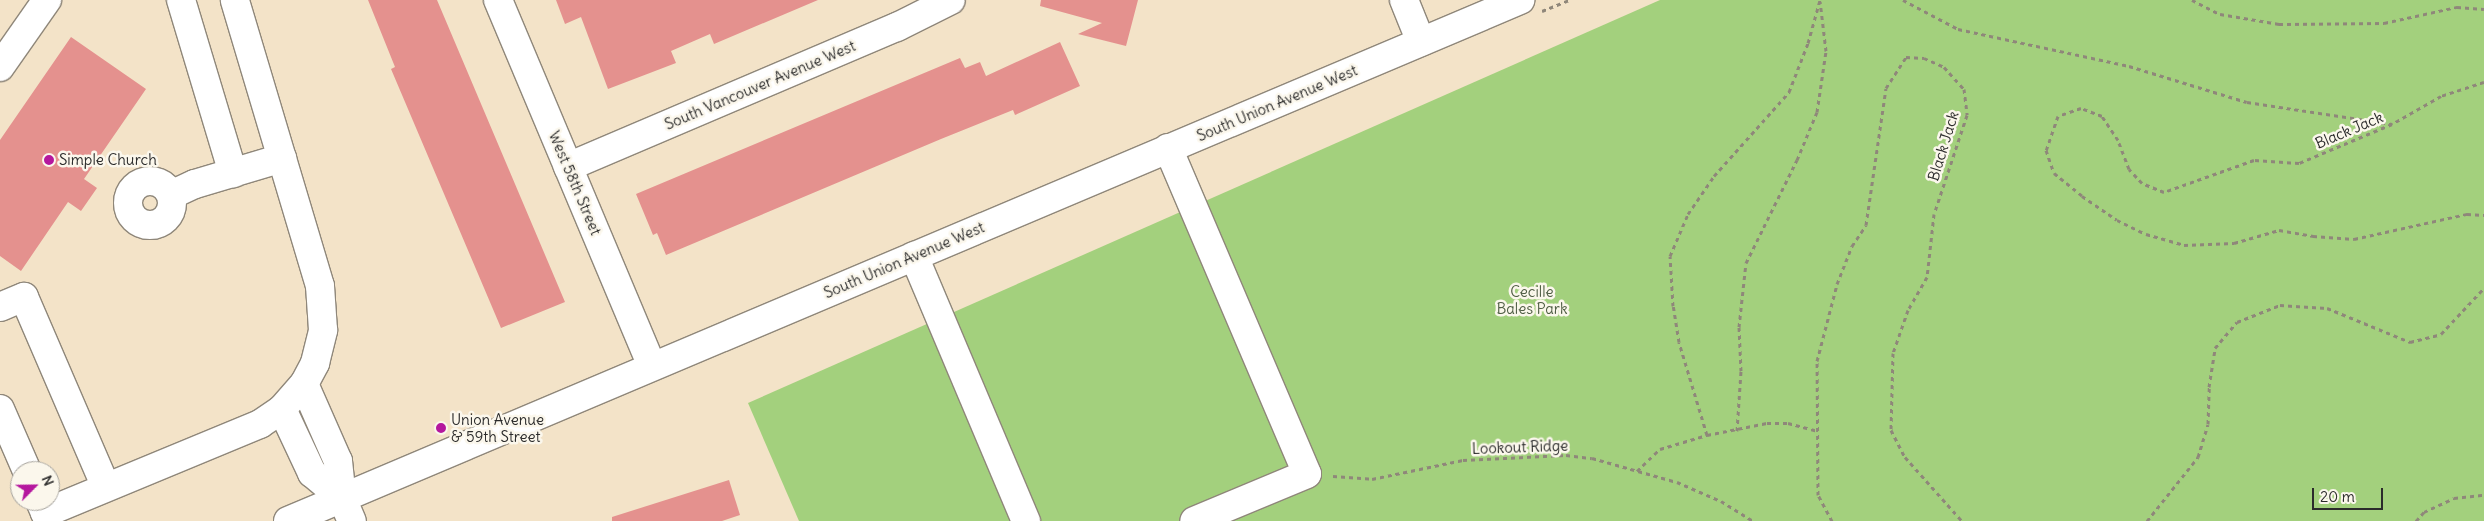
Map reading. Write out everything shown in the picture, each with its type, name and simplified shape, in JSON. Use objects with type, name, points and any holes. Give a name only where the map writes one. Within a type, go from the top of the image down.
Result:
[{"type":"street","points":[[0,68],[47,0]]},
{"type":"street","points":[[181,0],[232,173]]},
{"type":"street","points":[[60,507],[260,424],[282,409],[304,384],[319,349],[322,311],[320,286],[235,0]]},
{"type":"street","name":"West 58th Street","points":[[498,0],[652,366]]},
{"type":"street","name":"South Vancouver Avenue West","points":[[568,167],[897,27],[951,0]]},
{"type":"street","points":[[1404,0],[1421,42]]},
{"type":"street","name":"South Union Avenue West","points":[[288,521],[347,510],[652,366],[1520,0]]},
{"type":"street","points":[[1168,148],[1307,474],[1194,521]]},
{"type":"street","points":[[171,195],[232,173],[282,158]]},
{"type":"street","points":[[914,256],[1026,521]]},
{"type":"street","points":[[0,307],[24,297],[106,487]]},
{"type":"street","points":[[304,384],[338,460],[347,510]]},
{"type":"street","points":[[0,409],[23,461]]},
{"type":"street","points":[[282,409],[312,473],[347,510]]},
{"type":"path","points":[[1737,431],[1741,371],[1739,327],[1746,263],[1797,160],[1817,112],[1826,51],[1820,0]]},
{"type":"path","points":[[1707,435],[1679,342],[1673,306],[1670,256],[1688,214],[1714,176],[1788,92],[1808,43],[1820,0]]},
{"type":"path","points":[[1903,0],[1958,29],[2129,66],[2247,102],[2392,124]]},
{"type":"path","points":[[2192,0],[2220,14],[2279,24],[2384,22],[2456,7],[2484,10]]},
{"type":"path","name":"Black Jack","points":[[1832,521],[1818,495],[1817,362],[1823,326],[1852,246],[1866,225],[1886,88],[1906,57],[1924,58],[1944,67],[1964,89],[1967,115],[1934,214],[1927,277],[1908,310],[1893,353],[1892,430],[1905,457],[1962,521]]},
{"type":"path","name":"Black Jack","points":[[2484,82],[2441,96],[2392,124],[2299,163],[2254,160],[2164,192],[2142,183],[2129,169],[2118,140],[2102,116],[2081,108],[2058,116],[2046,150],[2054,173],[2089,201],[2146,234],[2184,245],[2234,242],[2280,230],[2313,236],[2354,238],[2467,214],[2484,215]]},
{"type":"path","points":[[2147,521],[2198,457],[2208,424],[2209,387],[2215,348],[2237,322],[2280,305],[2327,308],[2410,342],[2441,334],[2484,288]]},
{"type":"path","points":[[1637,470],[1660,449],[1707,435],[1774,423],[1818,431]]},
{"type":"path","name":"Lookout Ridge","points":[[1307,474],[1372,479],[1463,460],[1528,455],[1592,458],[1677,482],[1722,501],[1753,521]]},
{"type":"path","points":[[2416,521],[2424,512],[2454,498],[2484,495]]},
{"type":"green space","name":"Cecille Bales Park","points":[[1660,0],[2484,0],[2484,521],[799,521],[748,403]]},
{"type":"building","points":[[368,0],[437,0],[565,302],[501,328],[391,69],[395,67]]},
{"type":"building","points":[[556,0],[818,0],[714,44],[710,34],[671,51],[676,63],[608,89],[581,17],[565,24]]},
{"type":"building","points":[[1041,0],[1138,0],[1126,46],[1078,34],[1102,23],[1040,6]]},
{"type":"building","name":"Simple Church","points":[[71,37],[146,89],[84,179],[97,188],[81,211],[68,202],[21,271],[0,256],[0,140]]},
{"type":"building","points":[[1060,42],[1080,86],[1015,115],[1013,110],[941,139],[666,255],[657,233],[653,235],[636,194],[960,58],[965,68],[980,62],[986,76]]},
{"type":"building","points":[[729,480],[740,515],[722,521],[612,521],[612,517]]},
{"type":"place","name":"Simple Church","points":[[49,160]]},
{"type":"place","name":"Union Avenue & 59th Street","points":[[441,428]]}]
